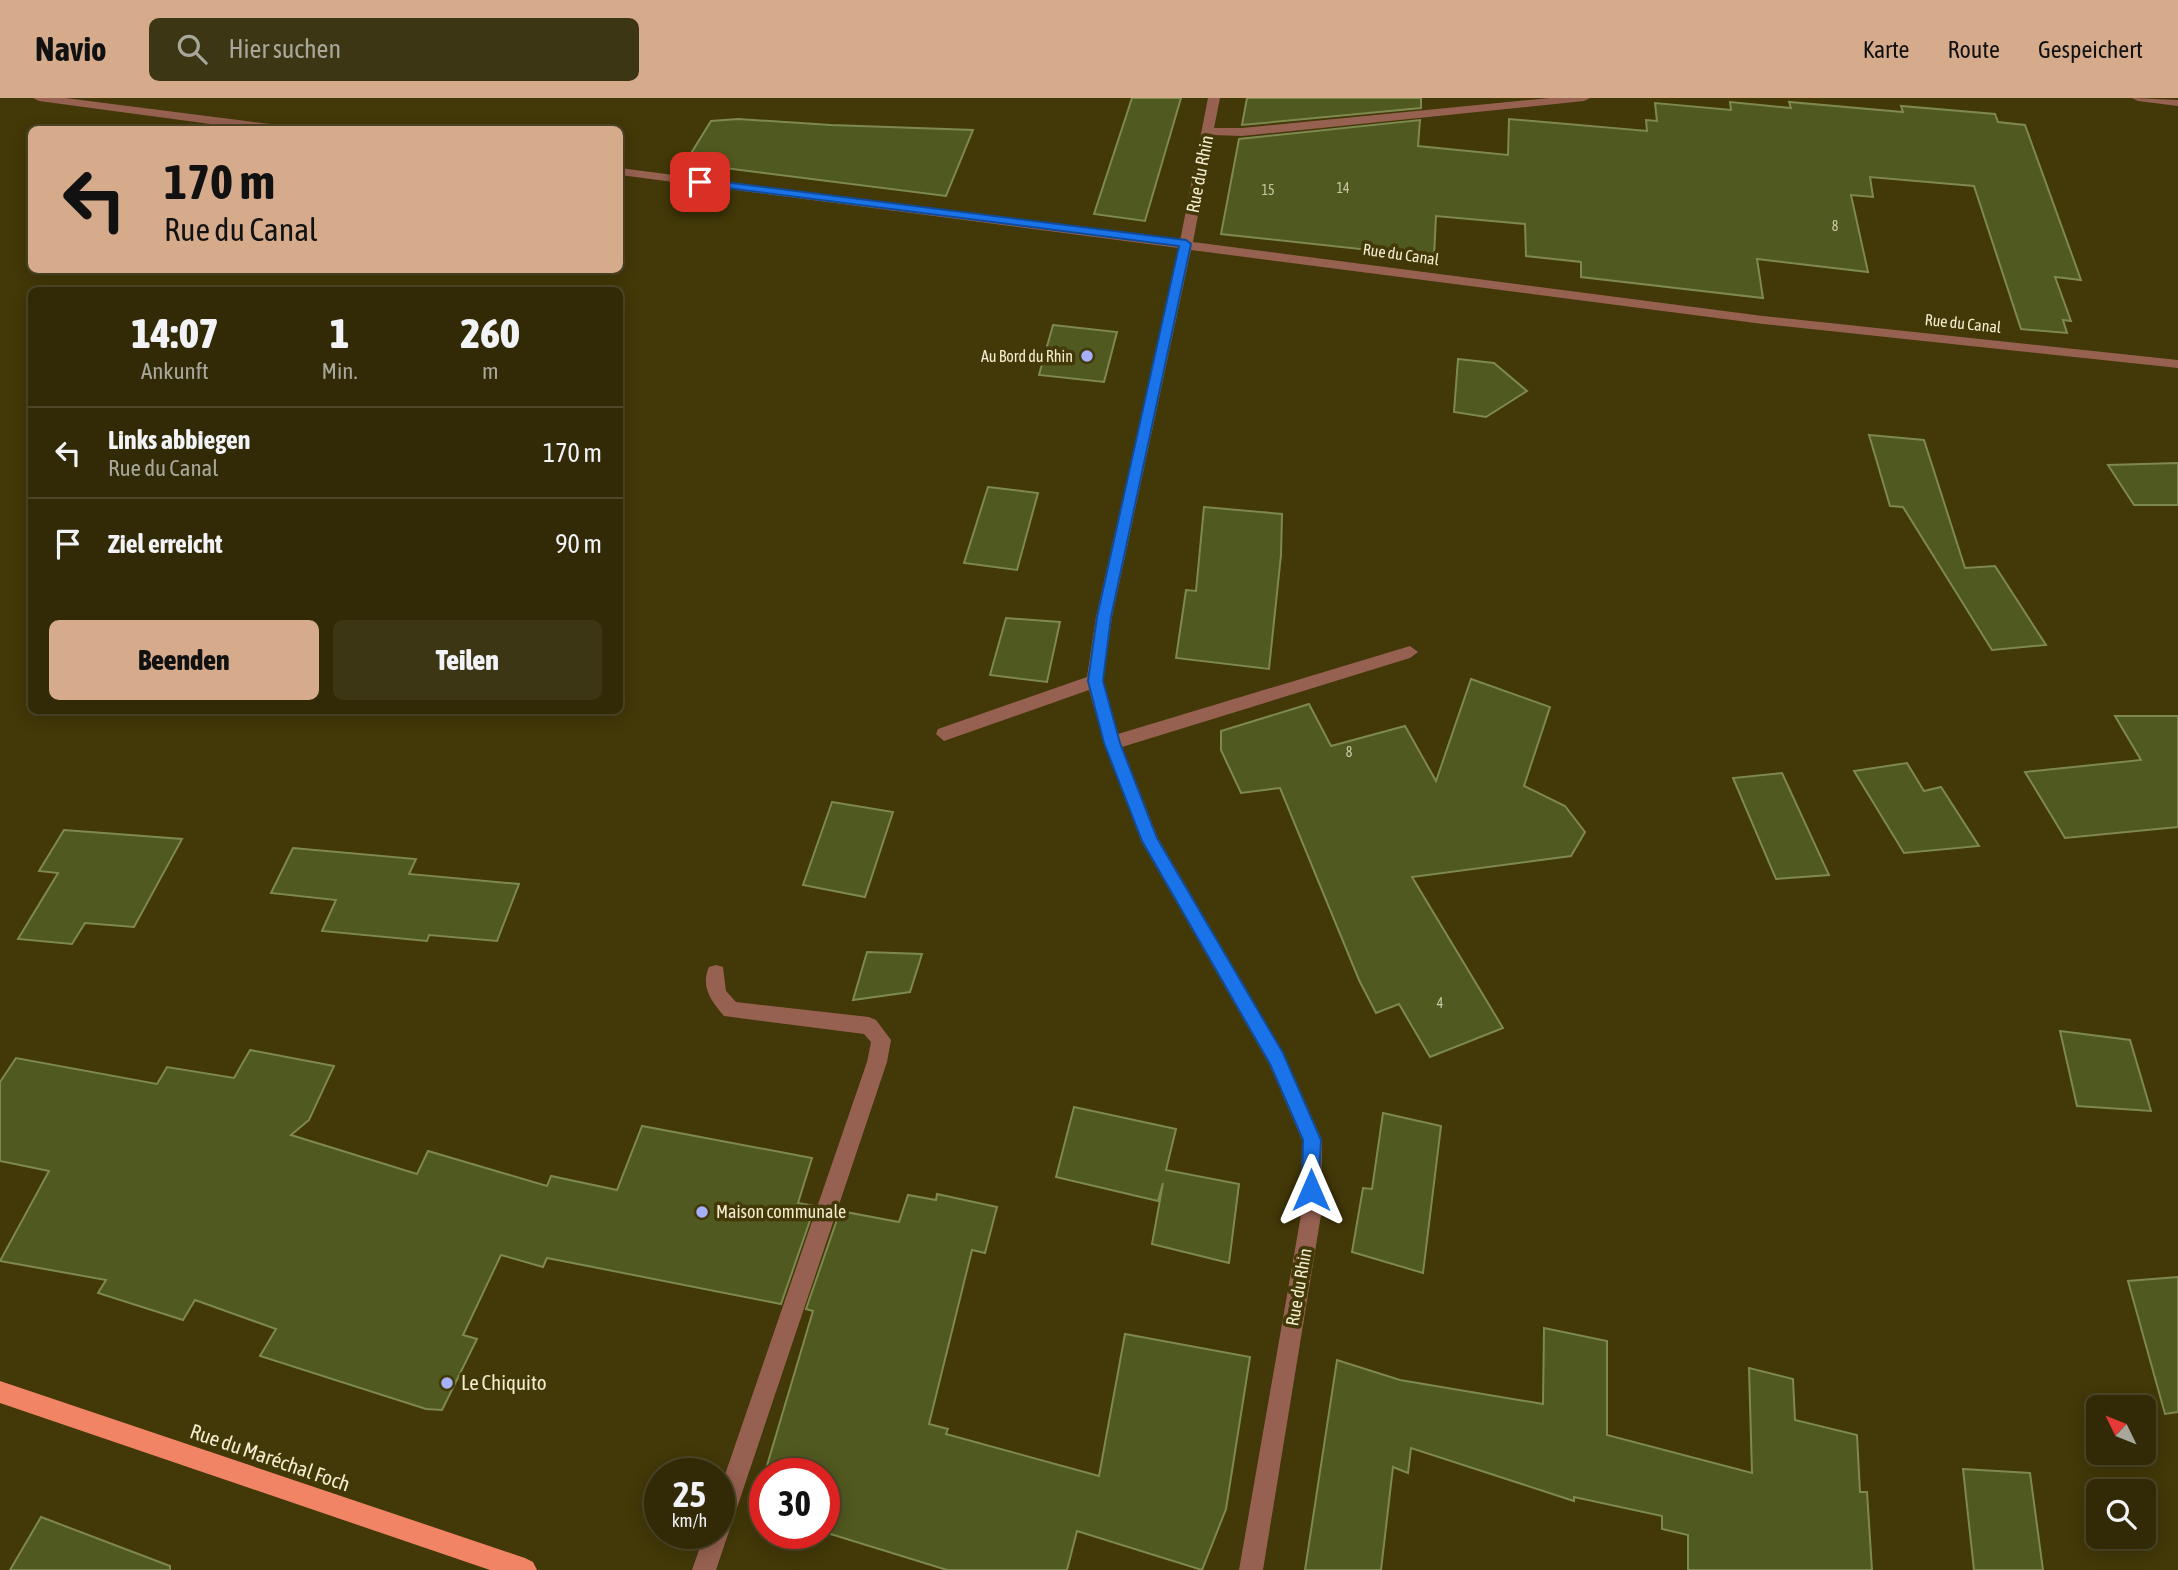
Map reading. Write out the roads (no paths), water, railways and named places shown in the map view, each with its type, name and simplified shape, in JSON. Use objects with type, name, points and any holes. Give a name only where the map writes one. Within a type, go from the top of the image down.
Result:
[{"type":"main road","name":"Rue du Maréchal Foch","points":[[0,1392],[525,1570]]},
{"type":"street","points":[[39,98],[255,126]]},
{"type":"street","name":"Rue du Rhin","points":[[1213,98],[1186,244],[1104,617],[1096,681],[1112,743],[1150,841],[1276,1058],[1312,1140],[1311,1214],[1251,1570]]},
{"type":"street","points":[[1208,131],[1242,132],[1584,98]]},
{"type":"street","points":[[2138,98],[2178,103]]},
{"type":"street","name":"Rue du Canal","points":[[623,172],[1763,320],[2178,364]]},
{"type":"street","points":[[1112,743],[1410,652]]},
{"type":"street","points":[[944,734],[1096,681]]},
{"type":"street","points":[[716,973],[717,994],[731,1010],[869,1027],[881,1040],[877,1062],[735,1479]]},
{"type":"street","points":[[705,1570],[712,1549]]},
{"type":"place","name":"Au Bord du Rhin","points":[[1087,356]]},
{"type":"place","name":"Maison communale","points":[[702,1212]]},
{"type":"place","name":"Le Chiquito","points":[[447,1383]]}]
